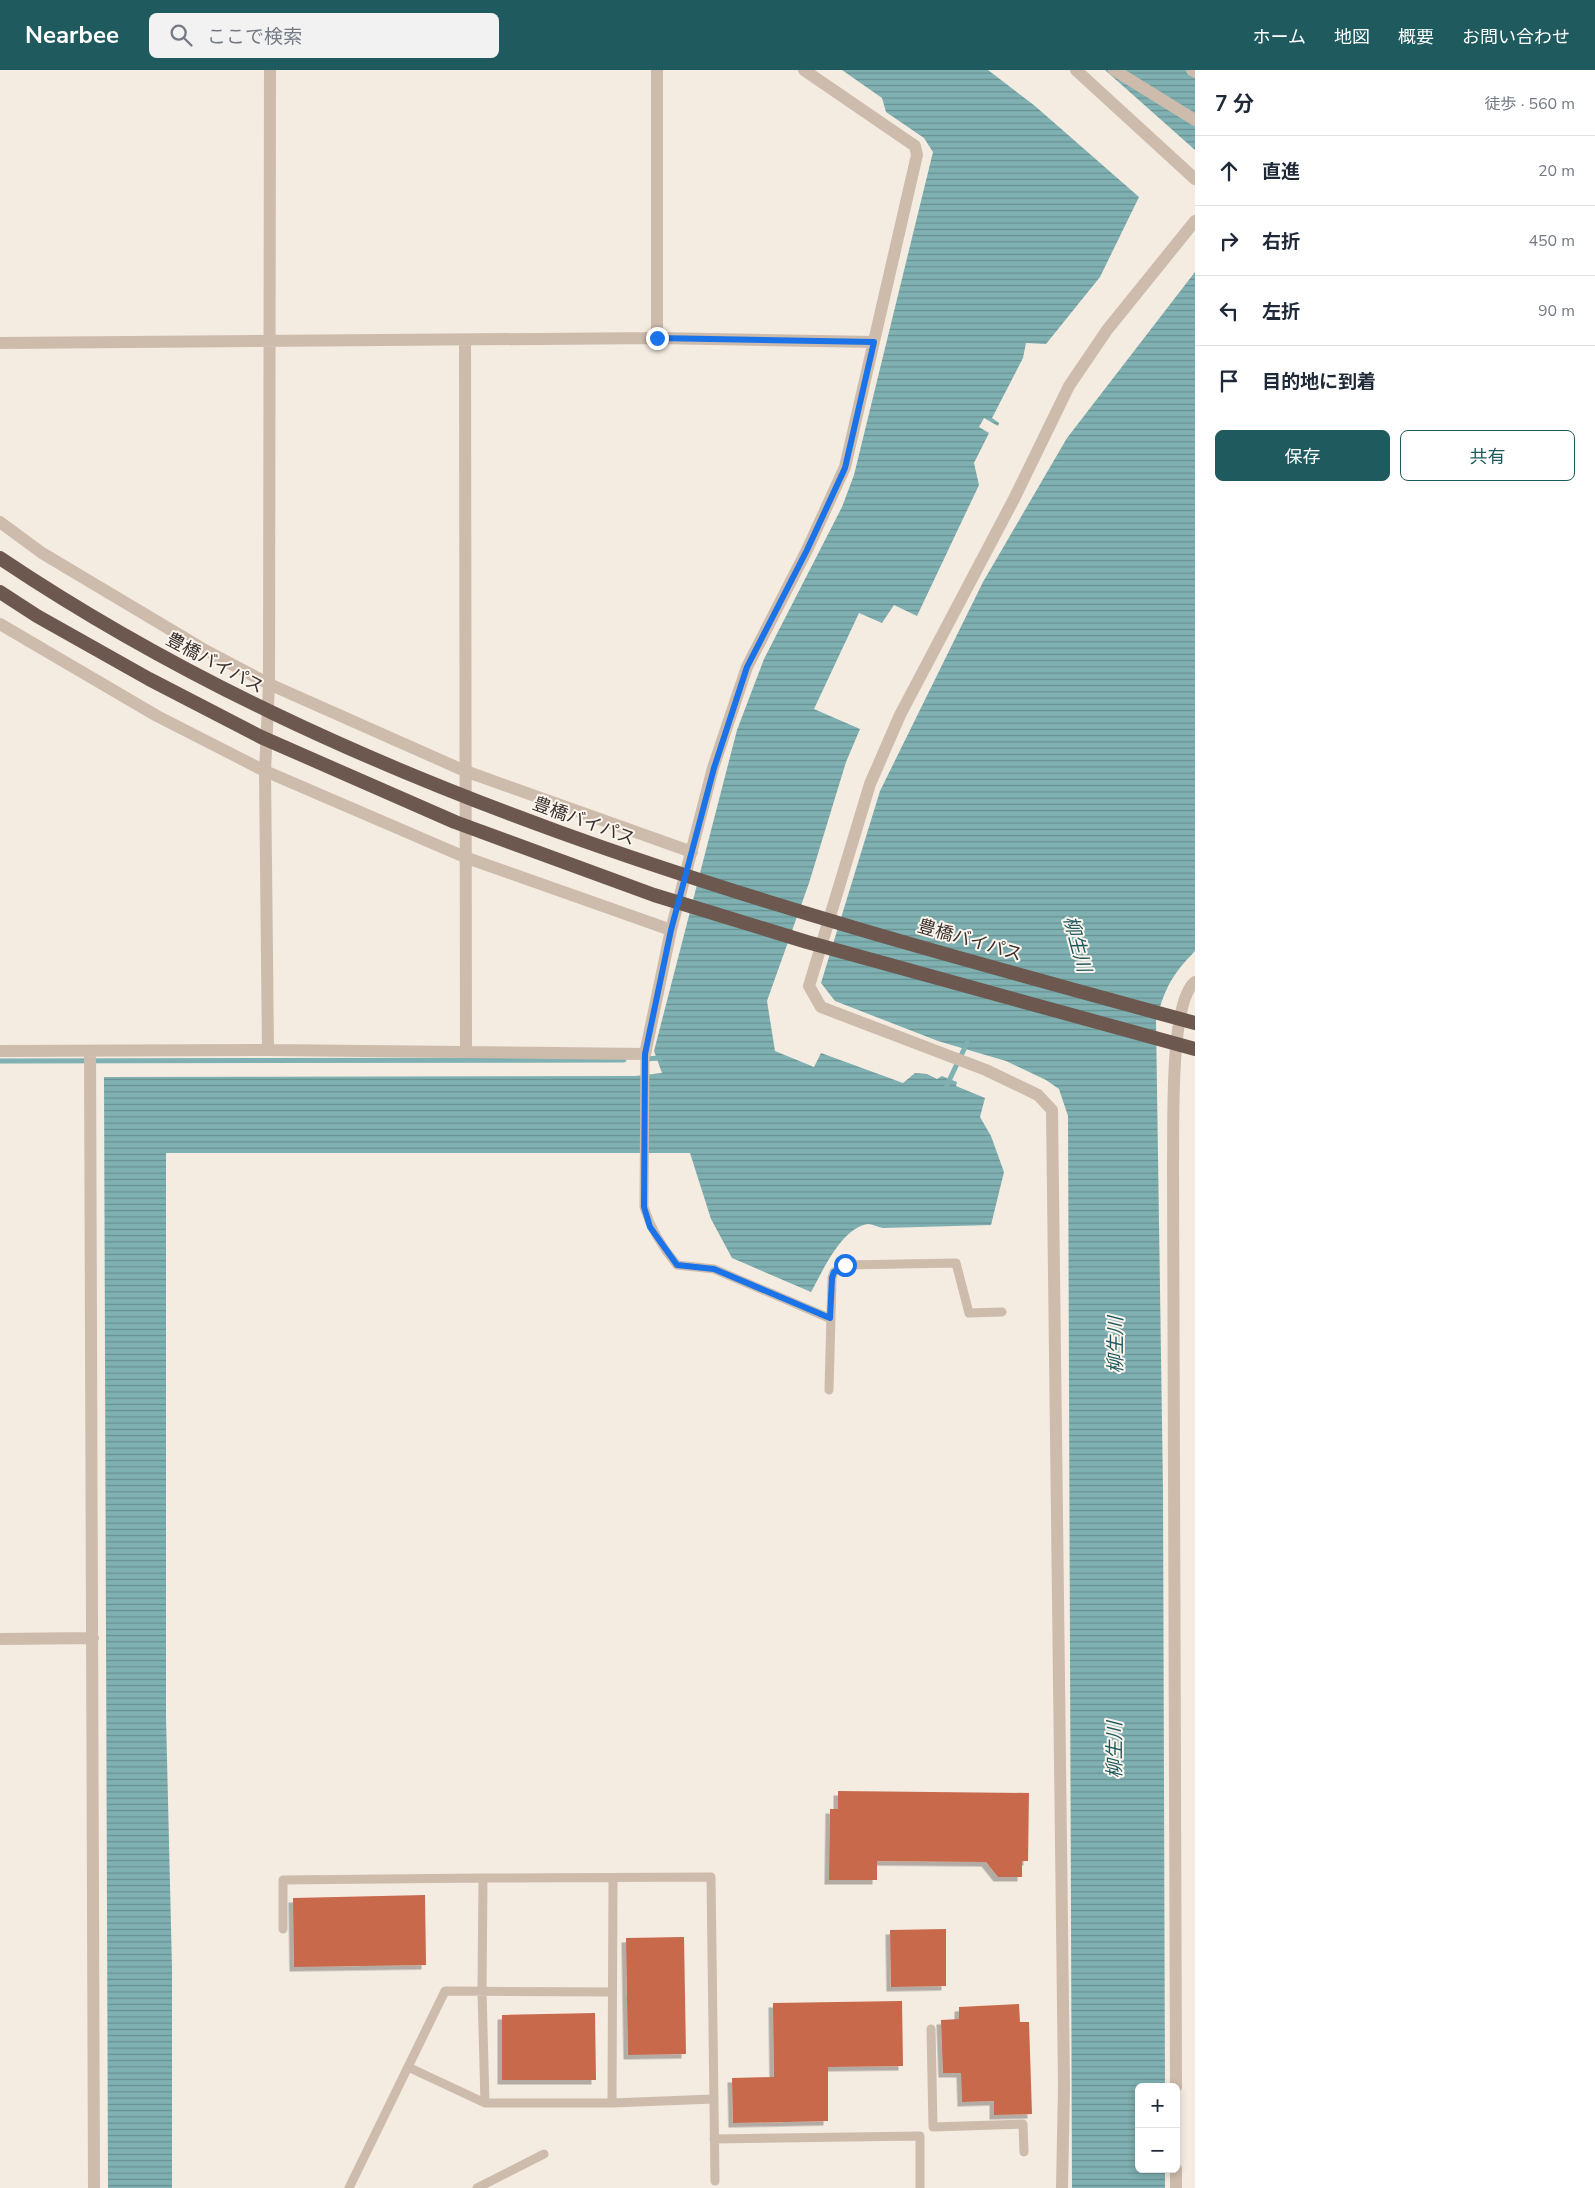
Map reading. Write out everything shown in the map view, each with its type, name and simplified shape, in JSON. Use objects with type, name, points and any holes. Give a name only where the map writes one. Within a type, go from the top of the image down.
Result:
[{"type":"highway","name":"豊橋バイパス","points":[[0,558],[122,635],[252,704],[443,790],[655,867],[811,915],[1195,1023]]},
{"type":"highway","points":[[0,592],[37,616],[149,679],[261,737],[455,822],[654,895],[807,942],[1195,1049]]},
{"type":"street","points":[[268,1050],[265,771],[269,684],[270,70]]},
{"type":"street","points":[[657,70],[657,338]]},
{"type":"street","points":[[0,1051],[466,1051],[645,1055],[671,930],[714,768],[747,667],[807,550],[845,468],[917,155],[915,146],[804,70]]},
{"type":"street","points":[[1076,70],[1195,179]]},
{"type":"street","points":[[1114,70],[1195,120]]},
{"type":"street","points":[[1062,2188],[1064,2086],[1052,1110],[1038,1095],[970,1064],[821,1008],[809,986],[870,784],[900,715],[1015,497],[1070,386],[1107,330],[1195,222]]},
{"type":"street","points":[[0,343],[466,341],[657,338],[874,342]]},
{"type":"street","points":[[466,341],[466,1051]]},
{"type":"street","points":[[0,522],[42,553],[203,648],[269,684],[466,771],[692,852]]},
{"type":"street","points":[[0,624],[157,716],[265,771],[467,858],[671,930]]},
{"type":"street","points":[[1176,2083],[1174,1156],[1178,1024],[1184,1000],[1190,986],[1195,982]]},
{"type":"street","points":[[90,1052],[94,2188]]},
{"type":"street","points":[[0,1639],[93,1638]]},
{"type":"street","points":[[1176,2173],[1176,2188]]},
{"type":"lane","points":[[645,1055],[644,1207],[650,1227],[664,1250],[677,1265],[714,1269],[830,1318]]},
{"type":"lane","points":[[829,1390],[832,1278],[838,1268],[850,1264],[956,1263],[969,1313],[1002,1312]]},
{"type":"lane","points":[[283,1929],[283,1880],[711,1877],[715,2181]]},
{"type":"lane","points":[[483,1878],[482,1991],[485,2103]]},
{"type":"lane","points":[[612,2102],[613,1878]]},
{"type":"lane","points":[[349,2188],[445,1991],[611,1992]]},
{"type":"lane","points":[[930,2029],[933,2127]]},
{"type":"lane","points":[[408,2067],[485,2103],[713,2099]]},
{"type":"lane","points":[[714,2139],[920,2136],[933,2127],[1023,2124],[1024,2152]]},
{"type":"lane","points":[[920,2136],[920,2188]]},
{"type":"lane","points":[[478,2188],[544,2154]]},
{"type":"water","points":[[842,70],[988,70],[1035,106],[1139,197],[1100,277],[1046,344],[1026,343],[1023,358],[992,418],[999,423],[998,426],[984,418],[979,427],[989,433],[974,463],[979,485],[917,616],[894,605],[882,623],[859,613],[814,709],[860,729],[846,762],[809,883],[767,1001],[775,1051],[814,1067],[821,1053],[903,1083],[915,1073],[927,1074],[937,1079],[942,1076],[957,1082],[956,1086],[985,1098],[980,1117],[991,1136],[1004,1172],[991,1225],[883,1228],[868,1224],[858,1227],[841,1242],[827,1262],[811,1292],[732,1258],[711,1219],[690,1153],[166,1153],[166,1717],[172,1968],[172,2188],[108,2188],[104,1077],[635,1076],[662,1073],[654,1051],[737,730],[764,659],[842,507],[854,475],[933,152],[924,138],[886,112],[882,98]]},
{"type":"water","points":[[1105,70],[1195,70],[1195,150]]},
{"type":"water","name":"柳生川","points":[[1195,272],[1195,951],[1174,975],[1156,1021],[1163,1489],[1165,2083],[1135,2083],[1135,2173],[1165,2173],[1165,2188],[1072,2188],[1068,1116],[1059,1089],[1046,1080],[1006,1061],[938,1041],[835,1001],[821,983],[880,791],[983,582],[1067,438]]},
{"type":"building","points":[[838,1791],[1029,1793],[1028,1861],[1022,1861],[1022,1877],[998,1877],[986,1862],[877,1861],[877,1880],[829,1880],[830,1809],[838,1809]]},
{"type":"building","points":[[425,1895],[426,1965],[294,1967],[293,1898]]},
{"type":"building","points":[[946,1929],[946,1986],[891,1987],[890,1930]]},
{"type":"building","points":[[684,1937],[686,2054],[628,2055],[626,1938]]},
{"type":"building","points":[[902,2001],[903,2066],[828,2067],[828,2121],[733,2123],[732,2078],[774,2077],[773,2003]]},
{"type":"building","points":[[1019,2004],[1020,2022],[1029,2022],[1032,2114],[994,2115],[994,2101],[962,2102],[961,2073],[943,2073],[941,2020],[959,2019],[959,2007]]},
{"type":"building","points":[[595,2013],[596,2080],[502,2080],[502,2015]]},
{"type":"waterway","points":[[947,1085],[967,1043]]},
{"type":"waterway","points":[[643,1059],[662,1058]]},
{"type":"waterway","points":[[0,1061],[624,1060]]},
{"type":"route","points":[[657,338],[874,342],[845,468],[807,550],[747,667],[714,768],[671,930],[645,1054],[644,1070],[644,1207],[650,1227],[664,1250],[677,1265],[714,1269],[830,1318],[832,1278],[838,1268],[845,1265]]}]
